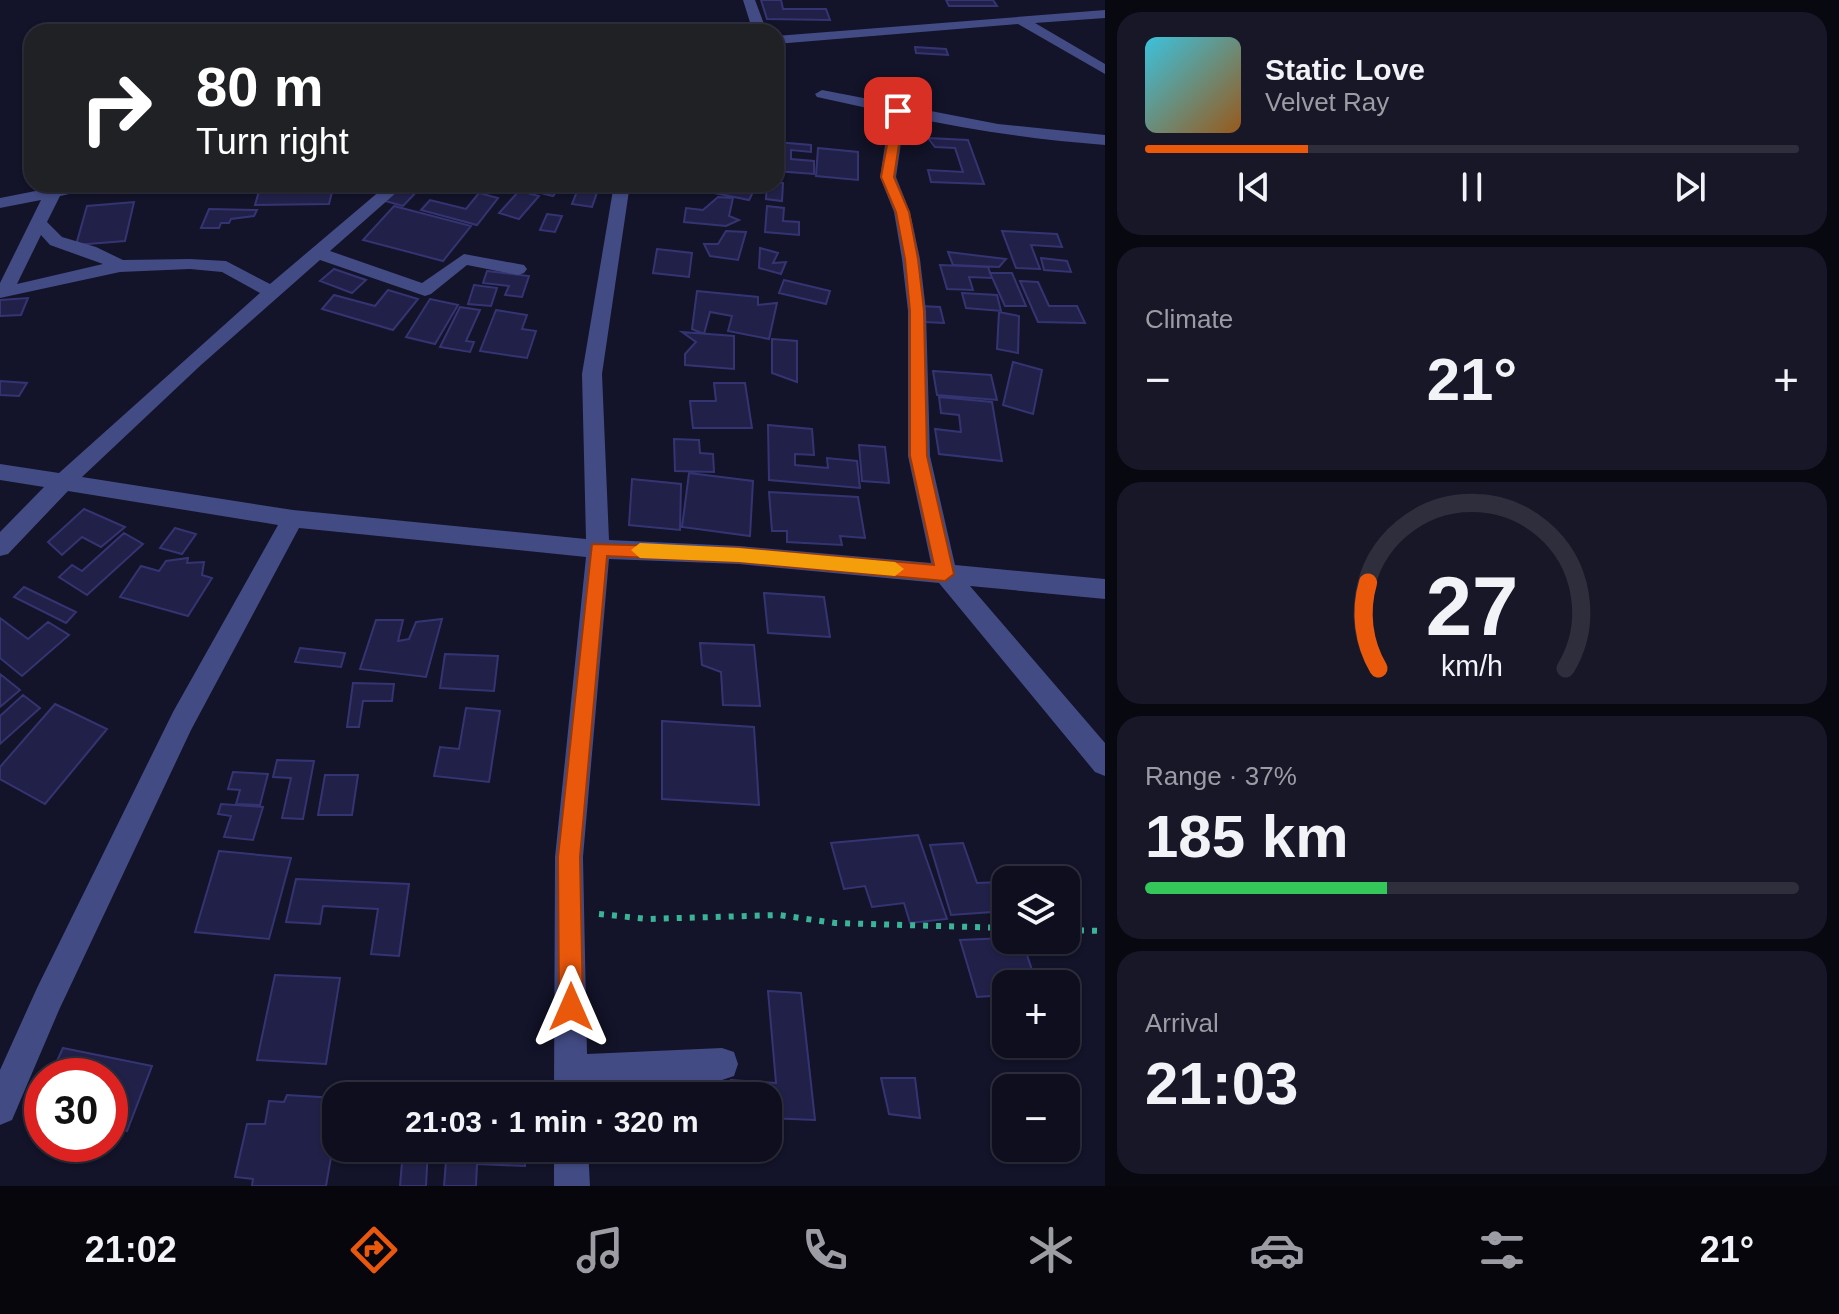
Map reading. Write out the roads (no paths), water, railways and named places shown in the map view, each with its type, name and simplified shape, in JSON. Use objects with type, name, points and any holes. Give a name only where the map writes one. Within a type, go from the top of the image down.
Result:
[{"type":"street","points":[[749,0],[757,24]]},
{"type":"street","points":[[784,39],[1105,14]]},
{"type":"street","points":[[1019,19],[1105,70]]},
{"type":"street","points":[[822,94],[1000,131],[1105,140]]},
{"type":"street","points":[[898,111],[888,177],[902,212],[911,259],[917,311],[919,456],[945,574],[1105,763]]},
{"type":"street","points":[[0,203],[58,192]]},
{"type":"street","points":[[0,547],[61,481],[150,396],[389,192]]},
{"type":"street","points":[[571,1082],[569,857],[598,549],[592,374],[621,192]]},
{"type":"street","points":[[53,193],[4,293],[120,266],[226,267],[272,292]]},
{"type":"street","points":[[38,222],[56,241],[90,251],[120,266]]},
{"type":"street","points":[[317,253],[425,290],[464,259],[518,269]]},
{"type":"street","points":[[0,472],[293,519],[598,549],[739,555],[1105,589]]},
{"type":"street","points":[[0,1108],[48,999],[182,721],[293,519]]},
{"type":"street","points":[[579,1082],[722,1064]]},
{"type":"street","points":[[571,1162],[572,1186]]}]
